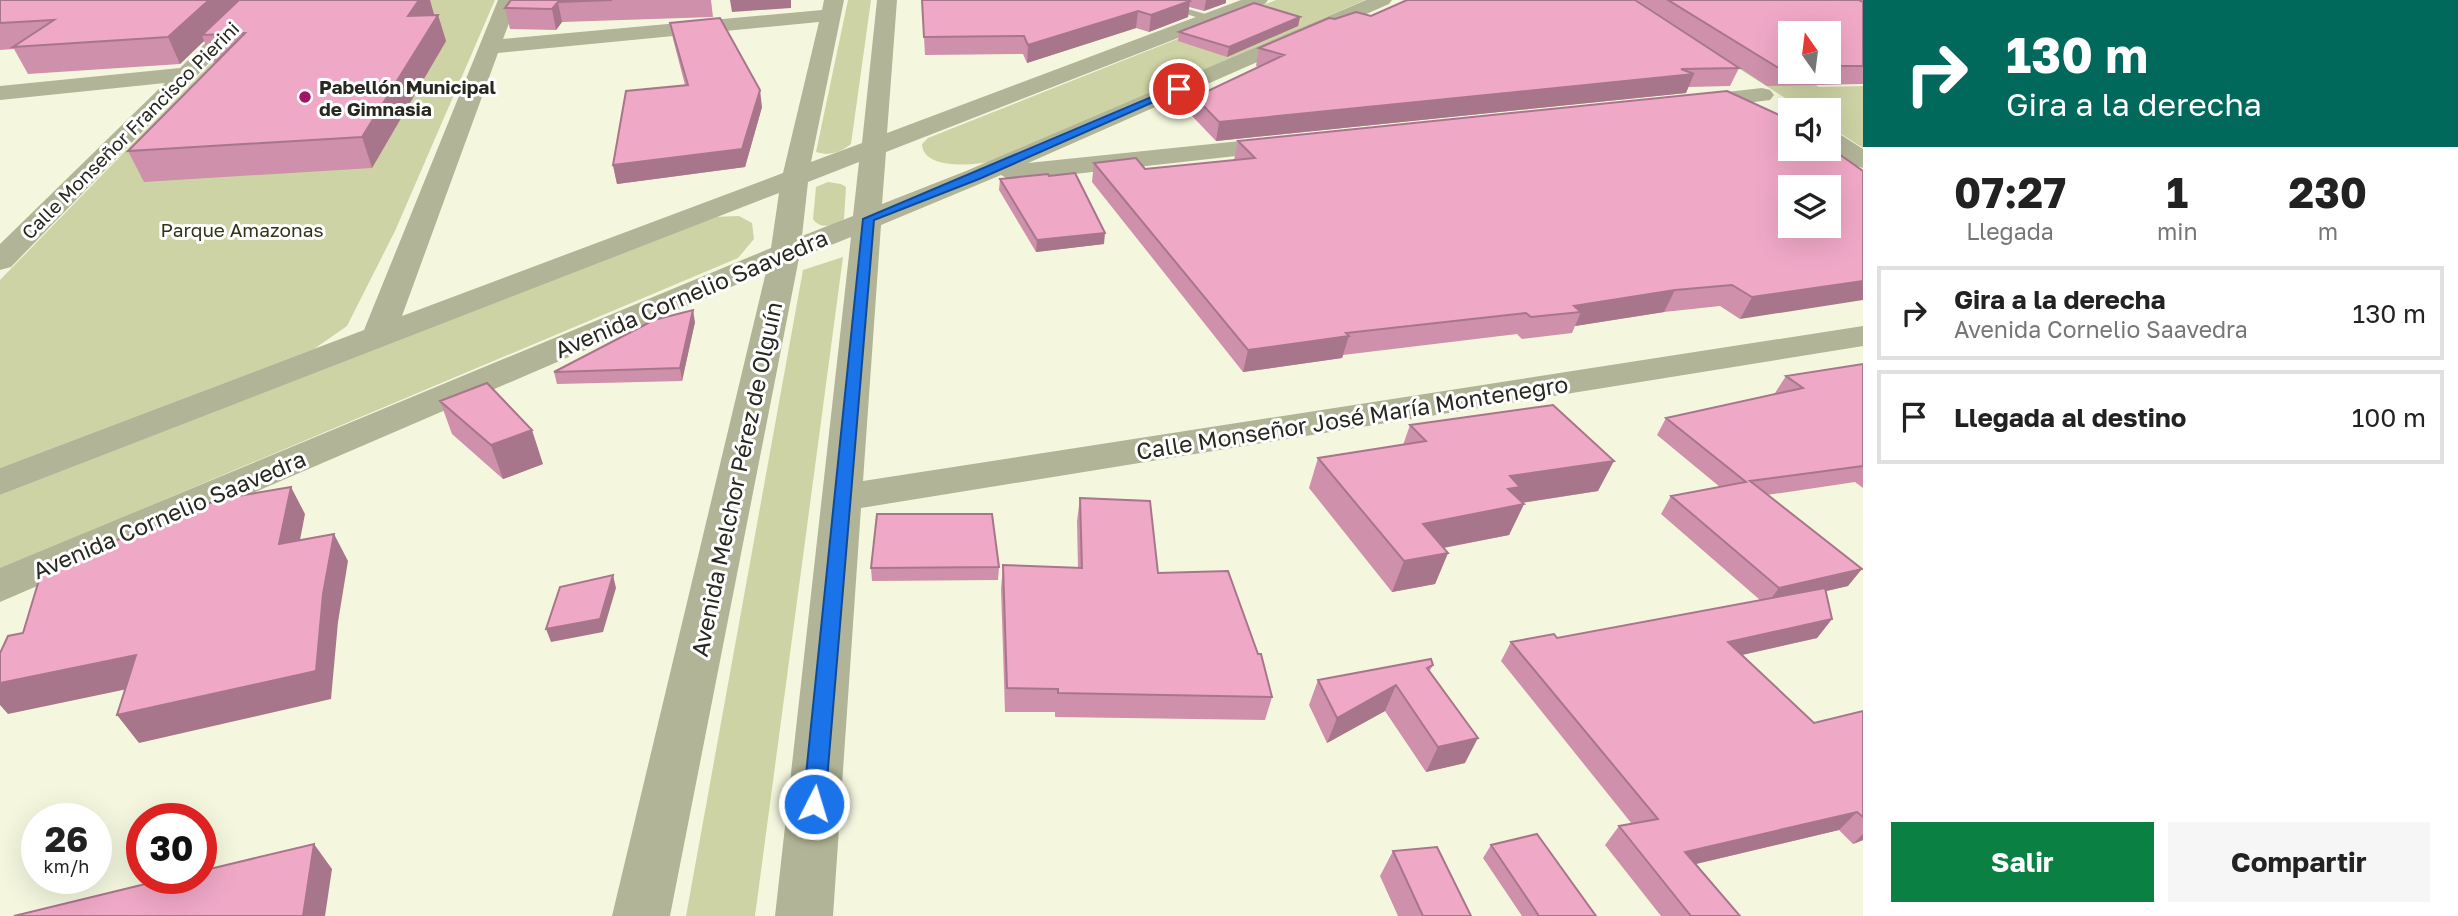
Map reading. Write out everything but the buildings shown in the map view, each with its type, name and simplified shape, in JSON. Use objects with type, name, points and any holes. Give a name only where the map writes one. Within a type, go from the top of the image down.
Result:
[{"type":"street","name":"Calle Monseñor Francisco Pierini","points":[[0,261],[260,0]]},
{"type":"street","points":[[378,336],[508,0]]},
{"type":"street","points":[[804,916],[887,0]]},
{"type":"street","points":[[0,482],[1258,0]]},
{"type":"street","name":"Avenida Cornelio Saavedra","points":[[0,586],[785,253],[975,177],[1382,0]]},
{"type":"street","points":[[490,47],[832,8]]},
{"type":"street","name":"Avenida Melchor Pérez de Olguín","points":[[642,916],[785,253],[795,177],[832,8]]},
{"type":"street","points":[[0,93],[186,74]]},
{"type":"street","points":[[1665,105],[1771,101],[1740,81]]},
{"type":"street","points":[[975,177],[1320,141]]},
{"type":"street","points":[[1841,146],[1863,160]]},
{"type":"street","name":"Calle Monseñor José María Montenegro","points":[[842,498],[1863,336]]},
{"type":"lane","points":[[1144,0],[1213,18]]},
{"type":"green space","name":"Parque Amazonas","points":[[272,0],[495,0],[395,231],[347,326],[314,349],[0,468],[0,280]]},
{"type":"green space","points":[[848,0],[871,0],[851,144],[842,150],[826,154],[816,152]]},
{"type":"green space","points":[[1276,0],[1365,0],[994,161],[952,164],[931,159],[925,153],[922,144],[928,138]]},
{"type":"green space","points":[[1631,0],[1673,0],[1778,63],[1778,84],[1863,86],[1863,148],[1841,134],[1841,98],[1785,98]]},
{"type":"green space","points":[[828,182],[846,187],[844,219],[824,226],[813,219],[816,187]]},
{"type":"green space","points":[[739,216],[752,223],[754,239],[738,258],[0,569],[0,495],[711,217]]},
{"type":"green space","points":[[843,257],[755,916],[686,916],[803,270]]},
{"type":"place","name":"Pabellón Municipal de Gimnasia","points":[[305,97]]},
{"type":"route","points":[[814,804],[869,219],[975,177],[1179,89]]}]
